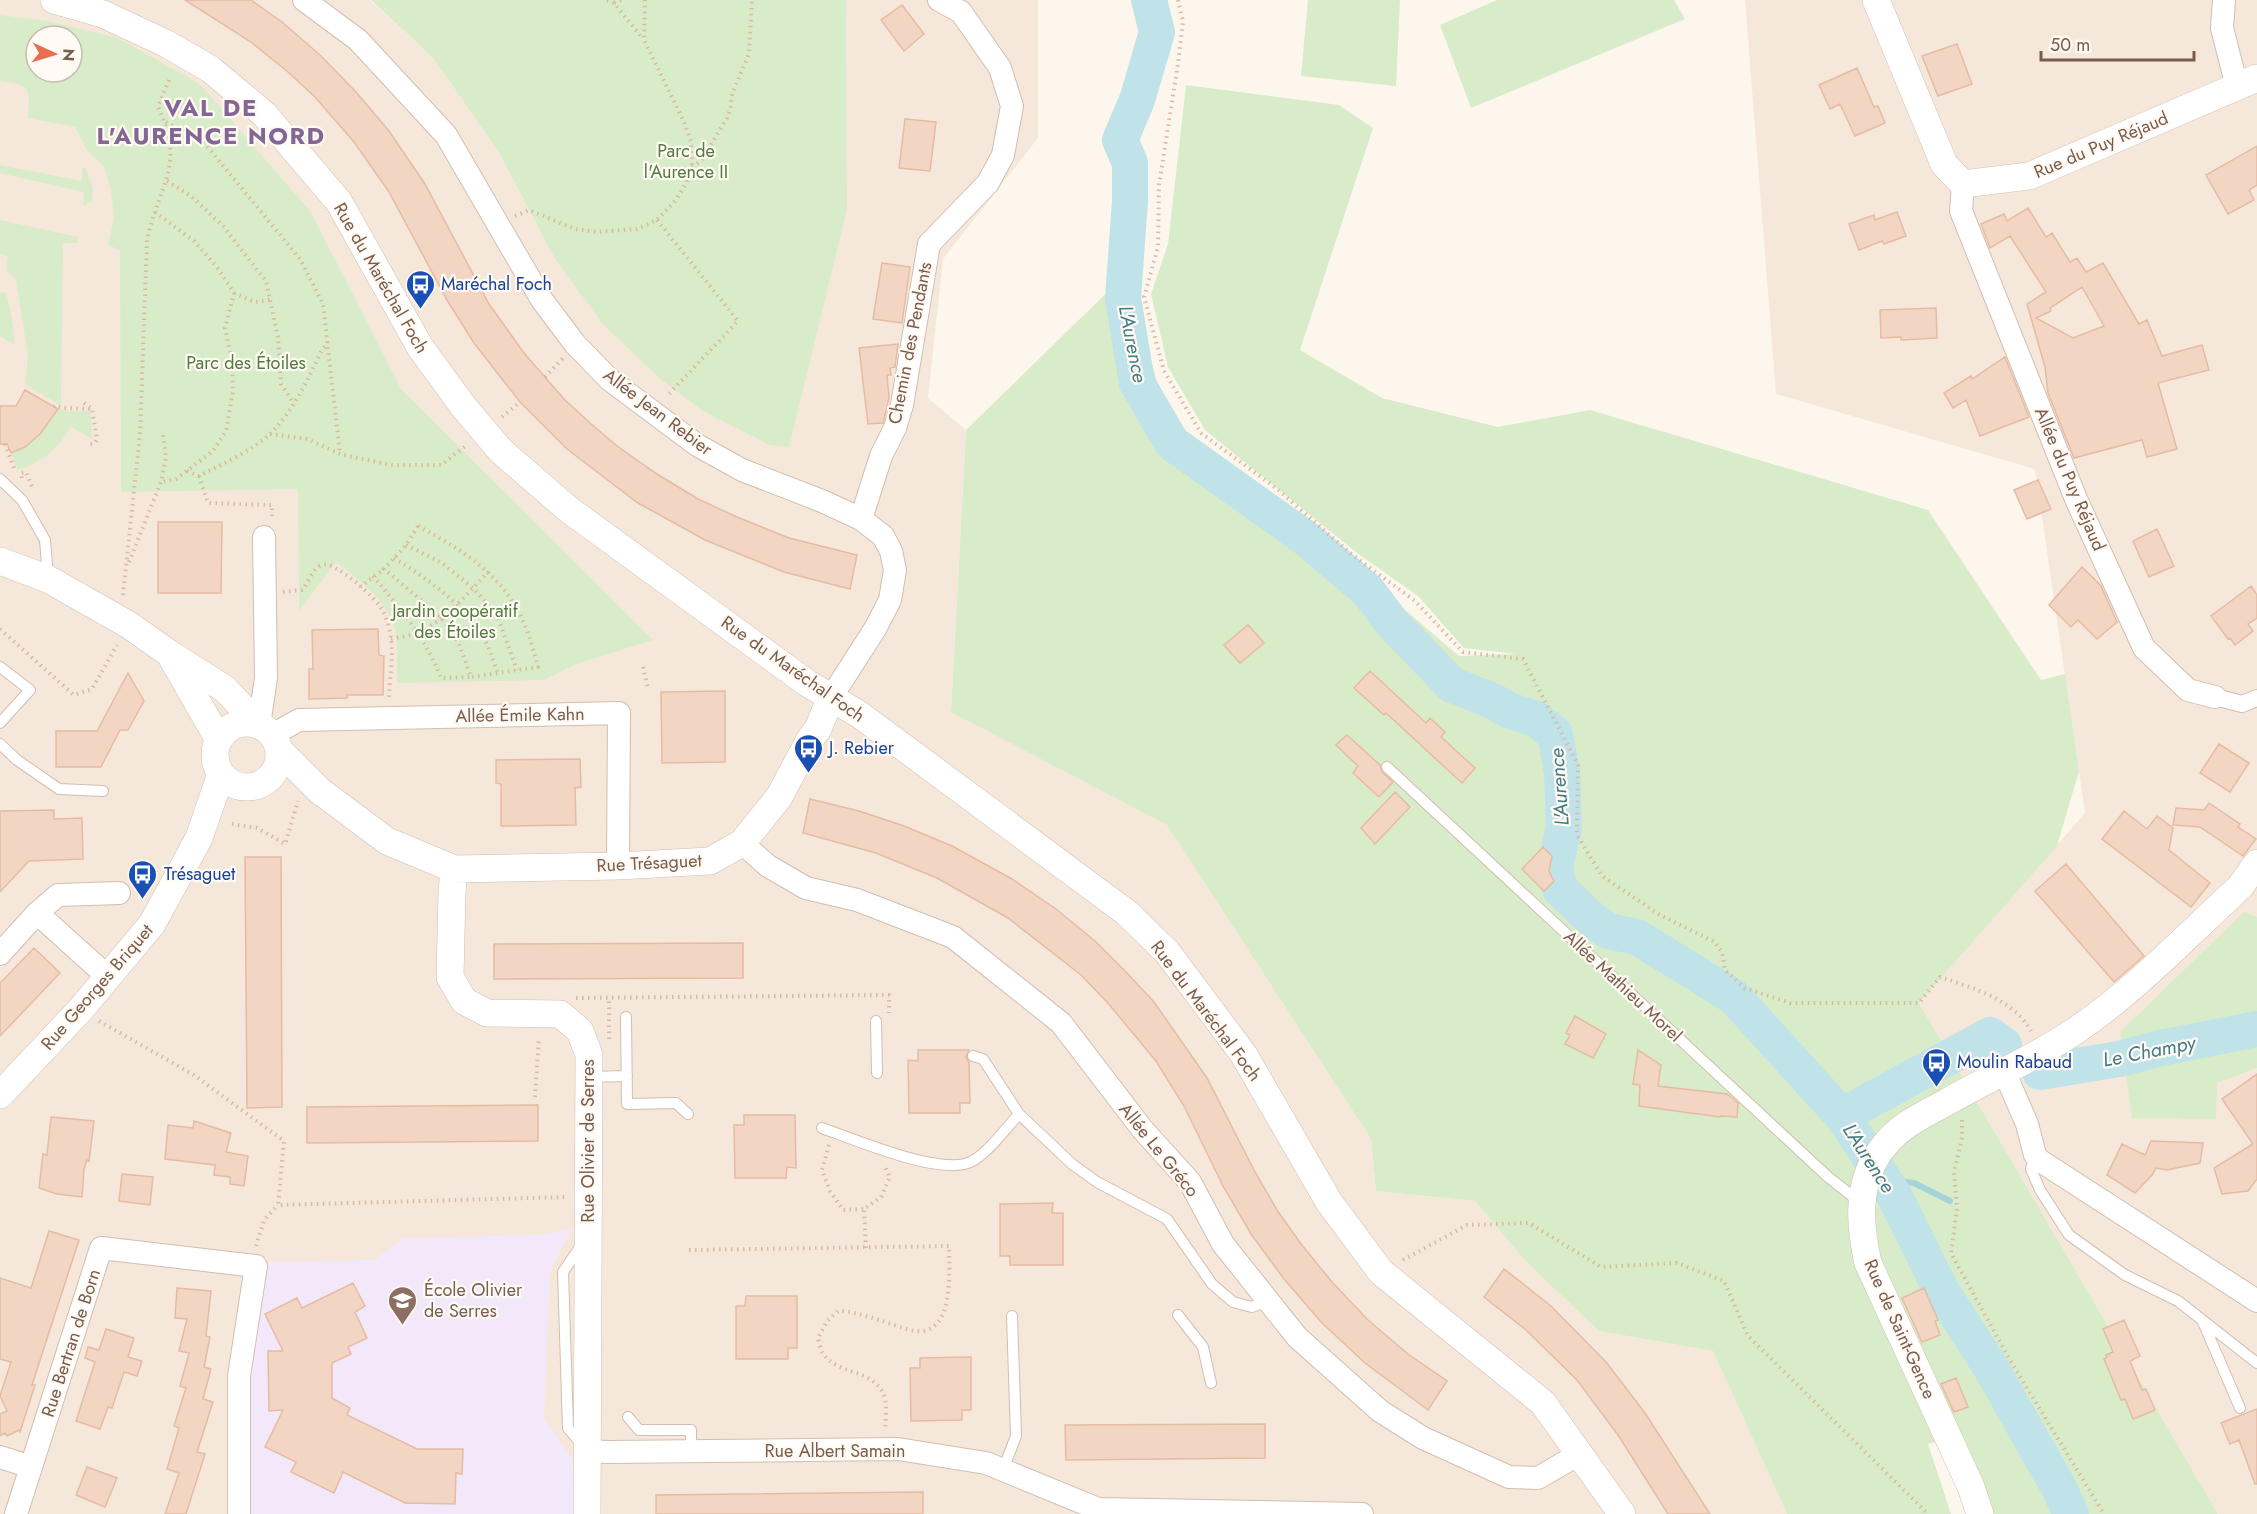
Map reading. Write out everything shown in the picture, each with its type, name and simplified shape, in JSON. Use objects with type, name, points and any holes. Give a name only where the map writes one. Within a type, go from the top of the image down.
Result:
[{"type":"street","name":"Rue du Maréchal Foch","points":[[54,0],[103,14],[167,44],[210,69],[264,114],[339,202],[424,354],[463,406],[501,451],[568,509],[830,699],[860,715],[1127,912],[1167,952],[1244,1055],[1329,1202],[1380,1272],[1543,1403],[1581,1453],[1622,1514]]},
{"type":"street","name":"Allée Jean Rebier","points":[[304,0],[358,40],[446,135],[542,300],[575,344],[610,380],[697,445],[742,470],[861,519],[883,536],[891,550],[895,570],[890,600],[875,629],[830,699]]},
{"type":"street","name":"Chemin des Pendants","points":[[861,519],[881,456],[895,428],[902,405],[929,244],[988,183],[1003,155],[1012,106],[1000,68],[994,59],[961,12],[939,0]]},
{"type":"street","points":[[1876,0],[1944,164],[1963,184]]},
{"type":"street","points":[[2224,0],[2222,28],[2247,83]]},
{"type":"street","name":"Rue du Puy Réjaud","points":[[1963,184],[2029,176],[2247,83]]},
{"type":"street","name":"Allée du Puy Réjaud","points":[[1963,184],[1961,211],[2076,499],[2144,648],[2187,690],[2242,704],[2257,699]]},
{"type":"street","points":[[257,783],[277,766],[270,736],[266,678],[264,537]]},
{"type":"street","points":[[0,561],[48,579],[99,607],[225,689],[270,736],[311,789],[387,841],[454,869]]},
{"type":"street","points":[[170,654],[219,740]]},
{"type":"street","name":"Rue Trésaguet","points":[[454,869],[618,866],[710,861],[742,843],[779,797],[810,739],[818,729],[830,699]]},
{"type":"street","name":"Allée Émile Kahn","points":[[270,736],[299,720],[619,713],[618,866]]},
{"type":"street","points":[[270,736],[243,723],[229,728],[219,740],[215,755],[221,774],[232,783],[257,783],[311,789]]},
{"type":"street","name":"Rue Georges Briquet","points":[[0,1095],[81,1009],[152,924],[199,838],[221,774]]},
{"type":"street","name":"Rue Georges Briquet","points":[[199,838],[257,783]]},
{"type":"street","name":"Allée Le Gréco","points":[[742,843],[768,866],[806,888],[857,900],[953,937],[1061,1023],[1143,1130],[1190,1182],[1223,1244],[1297,1337],[1380,1411],[1423,1438],[1509,1477],[1538,1478],[1581,1453]]},
{"type":"street","name":"Rue de Saint-Gence","points":[[1980,1514],[1971,1487],[1868,1263],[1862,1236],[1864,1192],[1874,1161],[1898,1131],[2105,1011],[2240,887],[2257,863]]},
{"type":"street","name":"Rue Olivier de Serres","points":[[454,869],[450,977],[464,1001],[487,1013],[560,1014],[580,1031],[589,1055],[587,1514]]},
{"type":"street","points":[[0,954],[37,913],[58,895],[118,893]]},
{"type":"street","points":[[37,913],[108,977]]},
{"type":"street","points":[[2004,1071],[2028,1124],[2035,1155],[2062,1176],[2257,1301]]},
{"type":"street","name":"Rue Bertran de Born","points":[[15,1514],[101,1248],[256,1266]]},
{"type":"street","points":[[239,1514],[238,1376],[256,1266]]},
{"type":"street","name":"Rue Albert Samain","points":[[586,1451],[898,1449],[986,1463],[1098,1509],[1362,1514]]},
{"type":"street","points":[[0,1457],[31,1467]]},
{"type":"lane","points":[[0,479],[22,500],[45,540],[48,579]]},
{"type":"lane","points":[[0,667],[30,690],[0,723]]},
{"type":"lane","points":[[0,744],[17,760],[59,789],[103,791]]},
{"type":"lane","name":"Allée Mathieu Morel","points":[[1387,767],[1819,1168],[1864,1192]]},
{"type":"lane","points":[[626,1017],[627,1104],[676,1103],[688,1114]]},
{"type":"lane","points":[[876,1021],[877,1073]]},
{"type":"lane","points":[[973,1056],[982,1059],[1019,1114],[1072,1164],[1097,1182],[1167,1219],[1212,1284],[1233,1302],[1252,1307],[1269,1301]]},
{"type":"lane","points":[[589,1077],[627,1076]]},
{"type":"lane","points":[[822,1128],[909,1159],[948,1165],[966,1164],[983,1153],[1019,1114]]},
{"type":"lane","points":[[2035,1155],[2031,1169],[2040,1190],[2069,1235],[2125,1275],[2178,1301],[2257,1363]]},
{"type":"lane","points":[[1003,1470],[1016,1436],[1012,1316]]},
{"type":"lane","points":[[1178,1316],[1203,1347],[1211,1383]]},
{"type":"lane","points":[[2202,1319],[2240,1408]]},
{"type":"lane","points":[[628,1417],[639,1430],[691,1430],[691,1452]]},
{"type":"path","points":[[499,224],[529,210],[575,229],[598,232],[637,228],[657,220],[676,200],[687,182],[692,167],[691,141],[684,122],[644,40],[614,3],[607,0]]},
{"type":"path","points":[[614,3],[621,0]]},
{"type":"path","points":[[644,40],[645,0]]},
{"type":"path","points":[[692,167],[701,161],[727,118],[732,93],[749,54],[752,0]]},
{"type":"path","points":[[1178,0],[1183,21],[1160,185],[1158,247],[1144,297],[1164,371],[1201,433],[1276,489],[1350,553],[1415,601],[1463,652],[1522,659],[1578,765],[1577,835],[1602,876],[1660,915],[1715,942],[1722,952],[1725,969],[1745,988],[1790,1003],[1919,1003],[1940,977],[2003,1002],[2030,1028],[2041,1050]]},
{"type":"path","points":[[123,595],[128,566],[140,434],[147,240],[171,165],[171,144],[158,106],[169,80]]},
{"type":"path","points":[[165,122],[206,145],[300,259],[323,304],[340,454]]},
{"type":"path","points":[[167,181],[191,196],[223,226],[266,281],[278,337],[281,384],[294,404]]},
{"type":"path","points":[[155,212],[194,241],[217,267],[234,293],[255,302],[270,300]]},
{"type":"path","points":[[652,411],[738,321],[657,220]]},
{"type":"path","points":[[162,482],[176,479],[213,451],[226,431],[233,392],[232,361],[225,328],[234,293]]},
{"type":"path","points":[[199,477],[234,458],[270,434],[294,404],[321,350],[328,343]]},
{"type":"path","points":[[84,403],[92,409],[97,440],[95,443],[86,445]]},
{"type":"path","points":[[54,407],[56,405],[62,408],[92,409]]},
{"type":"path","points":[[128,566],[162,482],[166,458],[163,434]]},
{"type":"path","points":[[270,434],[307,439],[340,454],[391,465],[441,465],[463,447]]},
{"type":"path","points":[[5,444],[20,484],[23,483],[21,473],[26,472],[34,492]]},
{"type":"path","points":[[187,471],[199,477],[208,503],[272,505]]},
{"type":"path","points":[[360,587],[373,576],[384,569],[406,545],[418,526],[458,548],[489,571],[513,602],[525,624],[538,668],[441,678],[419,632],[373,576]]},
{"type":"path","points":[[406,545],[442,563],[473,588],[497,615],[517,670]]},
{"type":"path","points":[[394,558],[433,583],[457,604],[482,635],[498,673]]},
{"type":"path","points":[[263,592],[302,590],[315,571],[321,565],[327,564],[334,566],[360,587],[383,610],[391,639],[390,718]]},
{"type":"path","points":[[384,569],[441,617],[459,644],[471,676]]},
{"type":"path","points":[[391,639],[419,632],[441,617],[489,571]]},
{"type":"path","points":[[0,629],[74,695],[92,689],[117,645]]},
{"type":"path","points":[[643,666],[648,688]]},
{"type":"path","points":[[232,824],[257,828],[285,844],[311,789]]},
{"type":"path","points":[[565,998],[889,995],[889,1016]]},
{"type":"path","points":[[535,1098],[540,1012]]},
{"type":"path","points":[[96,1020],[194,1075],[284,1141],[278,1205],[264,1220],[254,1254],[256,1266]]},
{"type":"path","points":[[1959,1095],[1963,1114],[1962,1138],[1954,1172],[1958,1208],[1950,1253],[2011,1362],[2104,1514]]},
{"type":"path","points":[[850,1138],[831,1140],[822,1170],[830,1191],[843,1210],[864,1209],[881,1197],[890,1177],[874,1146]]},
{"type":"path","points":[[278,1205],[588,1196]]},
{"type":"path","points":[[864,1209],[867,1248]]},
{"type":"path","points":[[1380,1272],[1467,1225],[1529,1223],[1601,1267],[1677,1263],[1725,1281],[1748,1336],[1928,1514]]},
{"type":"path","points":[[689,1250],[949,1246],[946,1307],[938,1321],[927,1330],[915,1331],[849,1311],[838,1311],[827,1321],[818,1338],[822,1352],[833,1363],[872,1380],[882,1391],[886,1404],[885,1450]]},
{"type":"shaded area","points":[[0,0],[370,0],[433,58],[498,151],[555,259],[788,447],[847,210],[846,0],[1038,0],[1038,138],[943,259],[928,398],[966,430],[951,711],[1167,825],[1371,1139],[1376,1191],[1475,1201],[1528,1264],[1599,1331],[1713,1351],[1787,1514],[0,1514]]},
{"type":"shaded area","points":[[1745,0],[2257,0],[2257,917],[2244,912],[2216,1083],[2257,1068],[2257,1514],[2218,1514],[1919,1003],[2085,813],[2035,469],[1776,394]]},
{"type":"shaded area","name":"École Olivier de Serres","points":[[571,1229],[550,1272],[544,1418],[575,1463],[574,1514],[249,1514],[251,1378],[267,1262],[375,1260],[403,1238],[539,1235]]},
{"type":"green space","name":"Parc de l'Aurence II","points":[[371,0],[846,0],[847,210],[789,447],[770,445],[703,411],[659,378],[602,323],[555,259],[498,151],[433,58]]},
{"type":"green space","points":[[1308,0],[1400,0],[1396,86],[1301,76]]},
{"type":"green space","points":[[1497,0],[1674,0],[1685,19],[1471,108],[1440,25]]},
{"type":"green space","name":"Parc des Étoiles","points":[[0,15],[60,24],[24,24],[24,84],[84,84],[84,30],[118,38],[200,84],[311,212],[401,389],[653,640],[576,664],[544,680],[397,683],[396,636],[388,613],[374,594],[336,562],[299,611],[298,489],[121,492],[120,250],[108,245],[114,218],[111,191],[104,166],[88,152],[75,127],[28,118],[27,90],[18,84],[0,81]]},
{"type":"green space","points":[[1186,85],[1339,105],[1373,128],[1300,350],[1382,398],[1498,427],[1590,410],[1928,510],[2041,680],[2065,674],[2079,771],[2057,846],[1919,1003],[2218,1514],[1993,1514],[1963,1435],[1928,1444],[1951,1514],[1787,1514],[1713,1351],[1599,1331],[1528,1264],[1475,1201],[1376,1191],[1371,1139],[1167,825],[951,712],[966,430],[1127,273],[1161,396],[1190,442],[1369,579],[1459,656],[1516,654],[1464,648],[1418,596],[1357,553],[1205,430],[1168,367],[1151,294],[1168,244]]},
{"type":"green space","points":[[0,165],[82,181],[82,169],[85,167],[93,188],[92,202],[83,206],[84,192],[0,173]]},
{"type":"green space","points":[[0,220],[78,237],[77,243],[63,243],[61,406],[25,384],[28,356],[16,280],[6,270],[8,256],[0,254]]},
{"type":"green space","points":[[0,292],[6,293],[8,300],[14,345],[0,336]]},
{"type":"green space","points":[[58,408],[66,411],[88,411],[91,415],[92,439],[71,427],[61,442],[42,459],[17,470],[11,453],[38,435]]},
{"type":"green space","points":[[2244,912],[2257,917],[2257,1068],[2217,1083],[2216,1119],[2132,1118],[2120,1032]]},
{"type":"building","points":[[185,0],[251,0],[282,22],[320,55],[389,131],[425,184],[489,304],[524,353],[564,399],[617,446],[698,499],[789,538],[857,555],[850,589],[784,572],[705,540],[638,503],[567,449],[520,402],[474,343],[447,300],[389,192],[354,142],[315,97],[288,72],[251,42]]},
{"type":"building","points":[[902,5],[924,34],[904,51],[881,20]]},
{"type":"building","points":[[1957,44],[1972,84],[1938,96],[1922,56]]},
{"type":"building","points":[[1857,68],[1874,107],[1878,106],[1885,123],[1855,136],[1840,104],[1830,109],[1819,85]]},
{"type":"building","points":[[905,119],[936,122],[930,171],[899,168]]},
{"type":"building","points":[[2257,146],[2257,185],[2249,190],[2254,200],[2228,214],[2206,175]]},
{"type":"building","points":[[2028,208],[2046,237],[2052,233],[2070,262],[2077,258],[2086,272],[2103,263],[2139,324],[2147,320],[2162,356],[2202,345],[2209,370],[2158,383],[2177,449],[2147,457],[2142,440],[2074,458],[2048,393],[2045,367],[2027,304],[2046,292],[2010,236],[1990,248],[1981,224],[2004,214],[2007,221]],"holes":[[[2082,287],[2104,326],[2073,338],[2036,318],[2051,311],[2050,308]]]},
{"type":"building","points":[[1897,212],[1906,236],[1884,244],[1882,241],[1859,250],[1849,224],[1874,215],[1875,220]]},
{"type":"building","points":[[882,263],[910,267],[902,323],[873,319]]},
{"type":"building","points":[[1936,308],[1937,338],[1901,340],[1901,337],[1881,338],[1880,310]]},
{"type":"building","points":[[898,344],[895,367],[890,368],[891,375],[887,375],[889,398],[883,423],[868,424],[859,348]]},
{"type":"building","points":[[2005,357],[2029,417],[1980,436],[1966,400],[1953,408],[1944,393],[1971,376],[1972,379]]},
{"type":"building","points":[[25,390],[58,409],[40,434],[25,447],[11,453],[7,444],[0,444],[0,406],[16,406]]},
{"type":"building","points":[[2038,480],[2051,509],[2027,519],[2014,490]]},
{"type":"building","points":[[158,522],[222,522],[221,593],[158,593]]},
{"type":"building","points":[[2157,529],[2174,566],[2149,577],[2133,541]]},
{"type":"building","points":[[2082,567],[2101,586],[2117,622],[2097,639],[2078,620],[2071,627],[2049,605]]},
{"type":"building","points":[[2251,586],[2257,595],[2257,618],[2248,624],[2253,631],[2235,645],[2211,616]]},
{"type":"building","points":[[1248,625],[1264,643],[1240,663],[1224,645]]},
{"type":"building","points":[[378,629],[379,655],[384,656],[383,695],[347,695],[347,698],[309,699],[309,669],[313,669],[312,630]]},
{"type":"building","points":[[1370,671],[1426,723],[1430,718],[1445,732],[1441,737],[1475,768],[1462,783],[1386,713],[1384,715],[1354,688]]},
{"type":"building","points":[[128,673],[144,701],[128,730],[120,730],[101,767],[56,767],[56,731],[97,731]]},
{"type":"building","points":[[725,691],[725,762],[662,763],[661,692]]},
{"type":"building","points":[[1347,735],[1380,765],[1382,772],[1393,782],[1379,797],[1353,773],[1358,766],[1336,745]]},
{"type":"building","points":[[2219,744],[2249,763],[2230,792],[2200,773]]},
{"type":"building","points":[[580,759],[581,787],[575,788],[576,825],[501,826],[501,784],[496,783],[496,760]]},
{"type":"building","points":[[1395,792],[1410,807],[1375,844],[1361,828]]},
{"type":"building","points":[[810,799],[859,811],[904,826],[952,846],[1012,879],[1056,909],[1095,941],[1154,1002],[1207,1078],[1255,1172],[1277,1210],[1301,1244],[1332,1282],[1368,1320],[1408,1354],[1447,1381],[1428,1410],[1365,1363],[1321,1322],[1284,1279],[1251,1234],[1223,1186],[1184,1106],[1156,1061],[1107,1002],[1081,975],[1008,918],[937,878],[876,853],[803,833]]},
{"type":"building","points":[[2209,803],[2240,824],[2238,827],[2256,839],[2243,856],[2200,827],[2173,825],[2176,808],[2204,810]]},
{"type":"building","points":[[54,810],[54,819],[82,818],[83,859],[29,861],[0,892],[0,811]]},
{"type":"building","points":[[2124,811],[2147,829],[2157,816],[2173,828],[2169,850],[2210,883],[2191,907],[2102,839]]},
{"type":"building","points":[[1543,847],[1552,856],[1549,871],[1554,881],[1544,891],[1522,869]]},
{"type":"building","points":[[245,857],[281,857],[282,1107],[247,1108]]},
{"type":"building","points":[[2066,864],[2144,956],[2114,982],[2035,891]]},
{"type":"building","points":[[743,943],[743,978],[494,979],[494,944]]},
{"type":"building","points":[[34,948],[60,973],[0,1036],[0,983]]},
{"type":"building","points":[[1575,1016],[1606,1034],[1593,1058],[1565,1044],[1570,1035],[1566,1033]]},
{"type":"building","points":[[918,1050],[969,1050],[966,1057],[969,1062],[970,1103],[960,1103],[960,1113],[909,1113],[908,1060],[918,1061]]},
{"type":"building","points":[[1638,1050],[1661,1065],[1658,1086],[1727,1094],[1738,1103],[1737,1117],[1720,1117],[1639,1106],[1640,1085],[1633,1084]]},
{"type":"building","points":[[2257,1074],[2257,1179],[2248,1191],[2222,1194],[2214,1168],[2253,1144],[2222,1099]]},
{"type":"building","points":[[538,1105],[538,1141],[307,1143],[307,1107]]},
{"type":"building","points":[[744,1115],[795,1115],[796,1168],[787,1167],[786,1178],[735,1178],[734,1125],[744,1125]]},
{"type":"building","points":[[51,1117],[94,1121],[89,1161],[87,1160],[84,1169],[82,1197],[57,1194],[39,1188],[43,1154],[47,1155]]},
{"type":"building","points":[[194,1121],[231,1133],[226,1152],[248,1156],[244,1186],[230,1184],[230,1177],[214,1175],[215,1165],[165,1159],[168,1125],[193,1128]]},
{"type":"building","points":[[2151,1141],[2203,1143],[2200,1163],[2167,1170],[2156,1168],[2135,1193],[2107,1175],[2122,1144],[2145,1155]]},
{"type":"building","points":[[122,1174],[153,1177],[150,1205],[119,1201]]},
{"type":"building","points":[[1053,1203],[1052,1213],[1063,1213],[1063,1265],[1010,1265],[1010,1256],[1000,1256],[1000,1204]]},
{"type":"building","points":[[49,1231],[79,1240],[32,1385],[35,1385],[20,1432],[19,1430],[7,1436],[5,1433],[0,1436],[0,1414],[7,1411],[0,1396],[11,1362],[0,1359],[0,1278],[31,1288]]},
{"type":"building","points":[[1504,1269],[1551,1306],[1606,1362],[1645,1413],[1710,1514],[1668,1514],[1618,1435],[1577,1380],[1526,1330],[1484,1297]]},
{"type":"building","points":[[353,1283],[365,1306],[355,1312],[367,1338],[348,1347],[351,1354],[332,1363],[332,1398],[350,1408],[347,1415],[417,1449],[463,1449],[462,1474],[456,1473],[455,1504],[405,1503],[343,1472],[334,1493],[291,1472],[296,1462],[265,1447],[283,1410],[269,1411],[268,1351],[283,1351],[265,1314],[297,1298],[302,1308]]},
{"type":"building","points":[[177,1288],[211,1291],[206,1336],[210,1337],[204,1367],[211,1369],[203,1399],[213,1402],[197,1452],[205,1454],[186,1514],[165,1514],[179,1473],[167,1469],[179,1428],[174,1426],[186,1388],[180,1386],[189,1353],[179,1351],[187,1319],[175,1318]]},
{"type":"building","points":[[1924,1288],[1938,1320],[1935,1321],[1940,1335],[1922,1342],[1902,1298]]},
{"type":"building","points":[[746,1296],[797,1296],[797,1348],[788,1348],[788,1359],[736,1359],[736,1306],[745,1306]]},
{"type":"building","points":[[2124,1320],[2140,1356],[2130,1361],[2142,1390],[2146,1389],[2155,1410],[2133,1419],[2125,1399],[2121,1400],[2104,1359],[2106,1355],[2113,1352],[2103,1329]]},
{"type":"building","points":[[106,1329],[134,1338],[128,1357],[142,1361],[137,1376],[124,1372],[112,1408],[108,1407],[100,1429],[76,1421],[95,1362],[85,1358],[88,1347],[99,1350]]},
{"type":"building","points":[[971,1357],[971,1410],[962,1410],[962,1420],[911,1421],[910,1368],[920,1368],[920,1358]]},
{"type":"building","points":[[1956,1378],[1968,1407],[1954,1412],[1941,1384]]},
{"type":"building","points":[[2257,1409],[2257,1484],[2255,1484],[2239,1440],[2230,1444],[2221,1423]]},
{"type":"building","points":[[1265,1424],[1265,1458],[1066,1460],[1065,1425]]},
{"type":"building","points":[[87,1467],[117,1478],[105,1507],[76,1495]]},
{"type":"building","points":[[923,1492],[923,1514],[656,1514],[656,1495]]},
{"type":"waterway","name":"L'Aurence","points":[[1149,0],[1157,32],[1137,100],[1120,140],[1130,163],[1130,201],[1123,298],[1137,383],[1172,443],[1308,540],[1368,591],[1392,623],[1452,685],[1493,701],[1508,710],[1536,719],[1555,734],[1562,772],[1564,827],[1555,867],[1560,889],[1588,916],[1608,931],[1637,937],[1734,997],[1844,1118],[1894,1195],[1941,1290],[1991,1368],[2059,1488],[2071,1514]]},
{"type":"waterway","name":"Le Champy","points":[[2040,1072],[2119,1059],[2161,1048],[2257,1029]]},
{"type":"waterway","points":[[1844,1118],[1854,1109],[1990,1035],[2004,1045]]},
{"type":"waterway","points":[[1883,1179],[1914,1183],[1950,1201]]},
{"type":"place","name":"Maréchal Foch","points":[[420,310]]},
{"type":"place","name":"J. Rebier","points":[[808,774]]},
{"type":"place","name":"Trésaguet","points":[[143,900]]},
{"type":"place","name":"Moulin Rabaud","points":[[1936,1088]]},
{"type":"place","name":"École Olivier de Serres","points":[[403,1326]]},
{"type":"district","name":"VAL DE L'AURENCE NORD","points":[[211,122]]},
{"type":"park label","name":"Jardin coopératif des Étoiles","points":[[455,621]]}]
